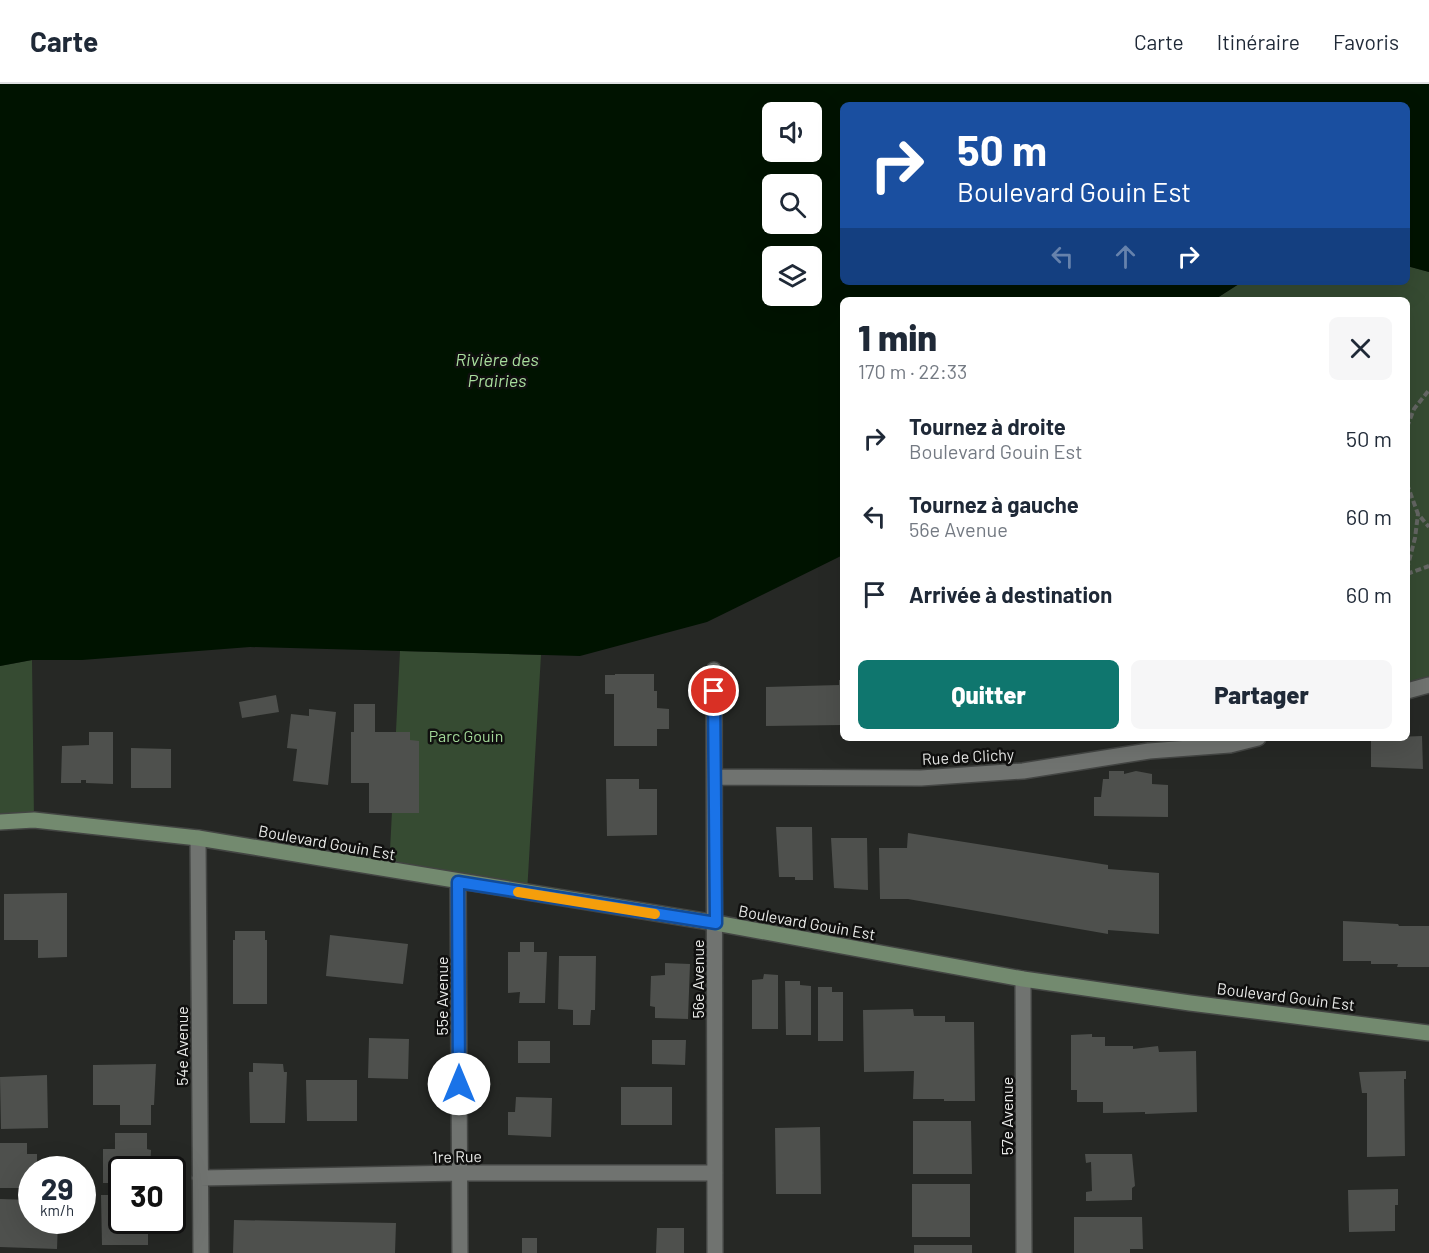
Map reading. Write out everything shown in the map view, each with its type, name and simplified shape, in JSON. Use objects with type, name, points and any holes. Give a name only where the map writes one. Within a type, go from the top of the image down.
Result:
[{"type":"street","name":"56e Avenue","points":[[714,670],[715,1253]]},
{"type":"street","points":[[1410,691],[1429,685]]},
{"type":"street","name":"Rue de Clichy","points":[[715,777],[921,778],[1023,771],[1149,752],[1230,745],[1246,741]]},
{"type":"street","name":"Boulevard Gouin Est","points":[[0,822],[34,820],[198,838],[716,923],[1023,979],[1429,1033]]},
{"type":"street","name":"54e Avenue","points":[[198,838],[201,1253]]},
{"type":"street","name":"55e Avenue","points":[[458,882],[460,1253]]},
{"type":"street","name":"57e Avenue","points":[[1023,979],[1024,1253]]},
{"type":"street","name":"1re Rue","points":[[200,1178],[460,1173],[715,1173]]},
{"type":"path","points":[[1410,419],[1414,409],[1429,390]]},
{"type":"path","points":[[1410,492],[1418,514],[1429,527]]},
{"type":"path","points":[[1410,557],[1418,514]]},
{"type":"path","points":[[1410,573],[1429,566]]},
{"type":"green space","points":[[1410,267],[1429,272],[1429,685],[1410,690],[1410,297],[1219,297],[1237,285],[1410,285]]},
{"type":"green space","name":"Parc Gouin","points":[[400,651],[541,655],[527,893],[389,871]]},
{"type":"green space","points":[[32,660],[34,820],[0,822],[0,666]]},
{"type":"water","name":"Rivière des Prairies","points":[[0,84],[1429,84],[1429,272],[1410,267],[1410,102],[840,102],[840,285],[1237,285],[1219,297],[840,297],[840,556],[707,622],[580,656],[250,647],[82,660],[32,660],[0,666]]},
{"type":"building","points":[[654,674],[657,708],[669,709],[669,729],[657,729],[657,746],[614,746],[614,694],[605,694],[605,675]]},
{"type":"building","points":[[840,680],[840,725],[766,726],[766,687],[839,685]]},
{"type":"building","points":[[276,695],[279,712],[242,718],[239,702]]},
{"type":"building","points":[[354,704],[375,704],[375,732],[410,732],[410,740],[419,741],[419,813],[369,813],[369,783],[351,783],[351,732],[354,732]]},
{"type":"building","points":[[309,709],[336,712],[328,785],[293,781],[297,749],[287,748],[291,714],[309,716]]},
{"type":"building","points":[[89,732],[113,732],[113,784],[86,783],[86,780],[81,780],[81,783],[61,783],[62,746],[89,745]]},
{"type":"building","points":[[1410,736],[1422,736],[1423,769],[1371,767],[1371,741],[1410,741]]},
{"type":"building","points":[[131,748],[171,749],[171,788],[131,788]]},
{"type":"building","points":[[1109,771],[1124,771],[1124,774],[1136,771],[1152,774],[1152,784],[1168,785],[1168,817],[1094,816],[1094,797],[1101,797],[1103,779],[1109,779]]},
{"type":"building","points":[[606,779],[639,779],[639,789],[657,789],[657,835],[607,836]]},
{"type":"building","points":[[776,827],[812,827],[813,880],[779,877]]},
{"type":"building","points":[[908,833],[1108,865],[1108,869],[1159,873],[1159,934],[1108,930],[1108,934],[908,899],[880,899],[879,848],[907,848]]},
{"type":"building","points":[[831,838],[867,838],[868,890],[834,888]]},
{"type":"building","points":[[67,893],[67,957],[38,958],[38,940],[4,940],[4,894]]},
{"type":"building","points":[[1343,921],[1429,926],[1429,967],[1397,967],[1398,964],[1343,961]]},
{"type":"building","points":[[235,931],[265,931],[267,1004],[233,1004]]},
{"type":"building","points":[[330,935],[408,944],[403,984],[326,976]]},
{"type":"building","points":[[520,942],[534,942],[534,952],[547,952],[545,1003],[519,1003],[520,992],[508,993],[508,952],[520,952]]},
{"type":"building","points":[[559,956],[596,956],[595,1010],[591,1010],[590,1025],[573,1025],[573,1010],[558,1009]]},
{"type":"building","points":[[665,963],[690,964],[688,1019],[655,1018],[655,1007],[650,1006],[651,976],[665,975]]},
{"type":"building","points":[[764,974],[778,975],[778,1029],[752,1029],[752,980],[763,979]]},
{"type":"building","points":[[785,981],[800,981],[800,985],[811,986],[811,1035],[786,1035]]},
{"type":"building","points":[[818,987],[832,987],[832,992],[843,992],[843,1041],[818,1041]]},
{"type":"building","points":[[913,1009],[914,1016],[945,1016],[945,1022],[974,1022],[975,1101],[913,1099],[914,1071],[864,1072],[863,1010]]},
{"type":"building","points":[[1092,1034],[1092,1037],[1105,1037],[1105,1046],[1133,1046],[1133,1049],[1158,1046],[1159,1052],[1196,1051],[1197,1112],[1103,1113],[1103,1102],[1077,1102],[1077,1090],[1071,1090],[1071,1035]]},
{"type":"building","points":[[369,1038],[409,1039],[408,1079],[368,1078]]},
{"type":"building","points":[[652,1040],[686,1040],[685,1065],[652,1064]]},
{"type":"building","points":[[518,1041],[550,1041],[550,1063],[518,1063]]},
{"type":"building","points":[[253,1063],[283,1064],[284,1072],[287,1072],[285,1123],[250,1123],[249,1072],[253,1072]]},
{"type":"building","points":[[156,1064],[151,1125],[120,1125],[120,1105],[93,1105],[93,1065]]},
{"type":"building","points":[[1406,1071],[1406,1079],[1404,1079],[1405,1156],[1367,1157],[1367,1093],[1362,1093],[1359,1072]]},
{"type":"building","points":[[47,1075],[48,1128],[1,1129],[0,1077]]},
{"type":"building","points":[[306,1080],[357,1080],[357,1121],[307,1121]]},
{"type":"building","points":[[621,1087],[672,1087],[672,1125],[621,1125]]},
{"type":"building","points":[[516,1097],[552,1098],[551,1137],[508,1135],[508,1112],[515,1112]]},
{"type":"building","points":[[913,1121],[971,1121],[972,1174],[913,1174]]},
{"type":"building","points":[[820,1127],[821,1194],[776,1194],[775,1128]]},
{"type":"building","points":[[115,1133],[147,1133],[147,1149],[151,1150],[151,1156],[108,1156],[108,1183],[103,1183],[103,1149],[115,1149]]},
{"type":"building","points":[[0,1143],[27,1143],[27,1154],[37,1154],[37,1156],[18,1156],[18,1188],[0,1188]]},
{"type":"building","points":[[1085,1154],[1132,1154],[1135,1186],[1132,1188],[1132,1200],[1086,1201],[1086,1192],[1092,1191],[1091,1162],[1086,1163]]},
{"type":"building","points":[[912,1184],[970,1184],[970,1237],[912,1237]]},
{"type":"building","points":[[1398,1189],[1398,1205],[1395,1205],[1395,1231],[1349,1232],[1348,1190]]},
{"type":"building","points":[[101,1195],[108,1195],[108,1234],[148,1234],[148,1245],[102,1245]]},
{"type":"building","points":[[0,1199],[18,1200],[18,1234],[58,1234],[57,1249],[0,1247]]},
{"type":"building","points":[[1074,1217],[1142,1217],[1143,1249],[1130,1249],[1130,1253],[1074,1253]]},
{"type":"building","points":[[234,1220],[396,1223],[395,1253],[233,1253]]},
{"type":"building","points":[[657,1228],[684,1228],[684,1253],[656,1253]]},
{"type":"building","points":[[522,1238],[537,1238],[537,1253],[522,1253]]},
{"type":"building","points":[[914,1245],[972,1245],[972,1253],[914,1253]]},
{"type":"slow traffic","points":[[518,892],[655,914]]},
{"type":"route","points":[[459,1084],[458,882],[716,923],[714,691]]}]
